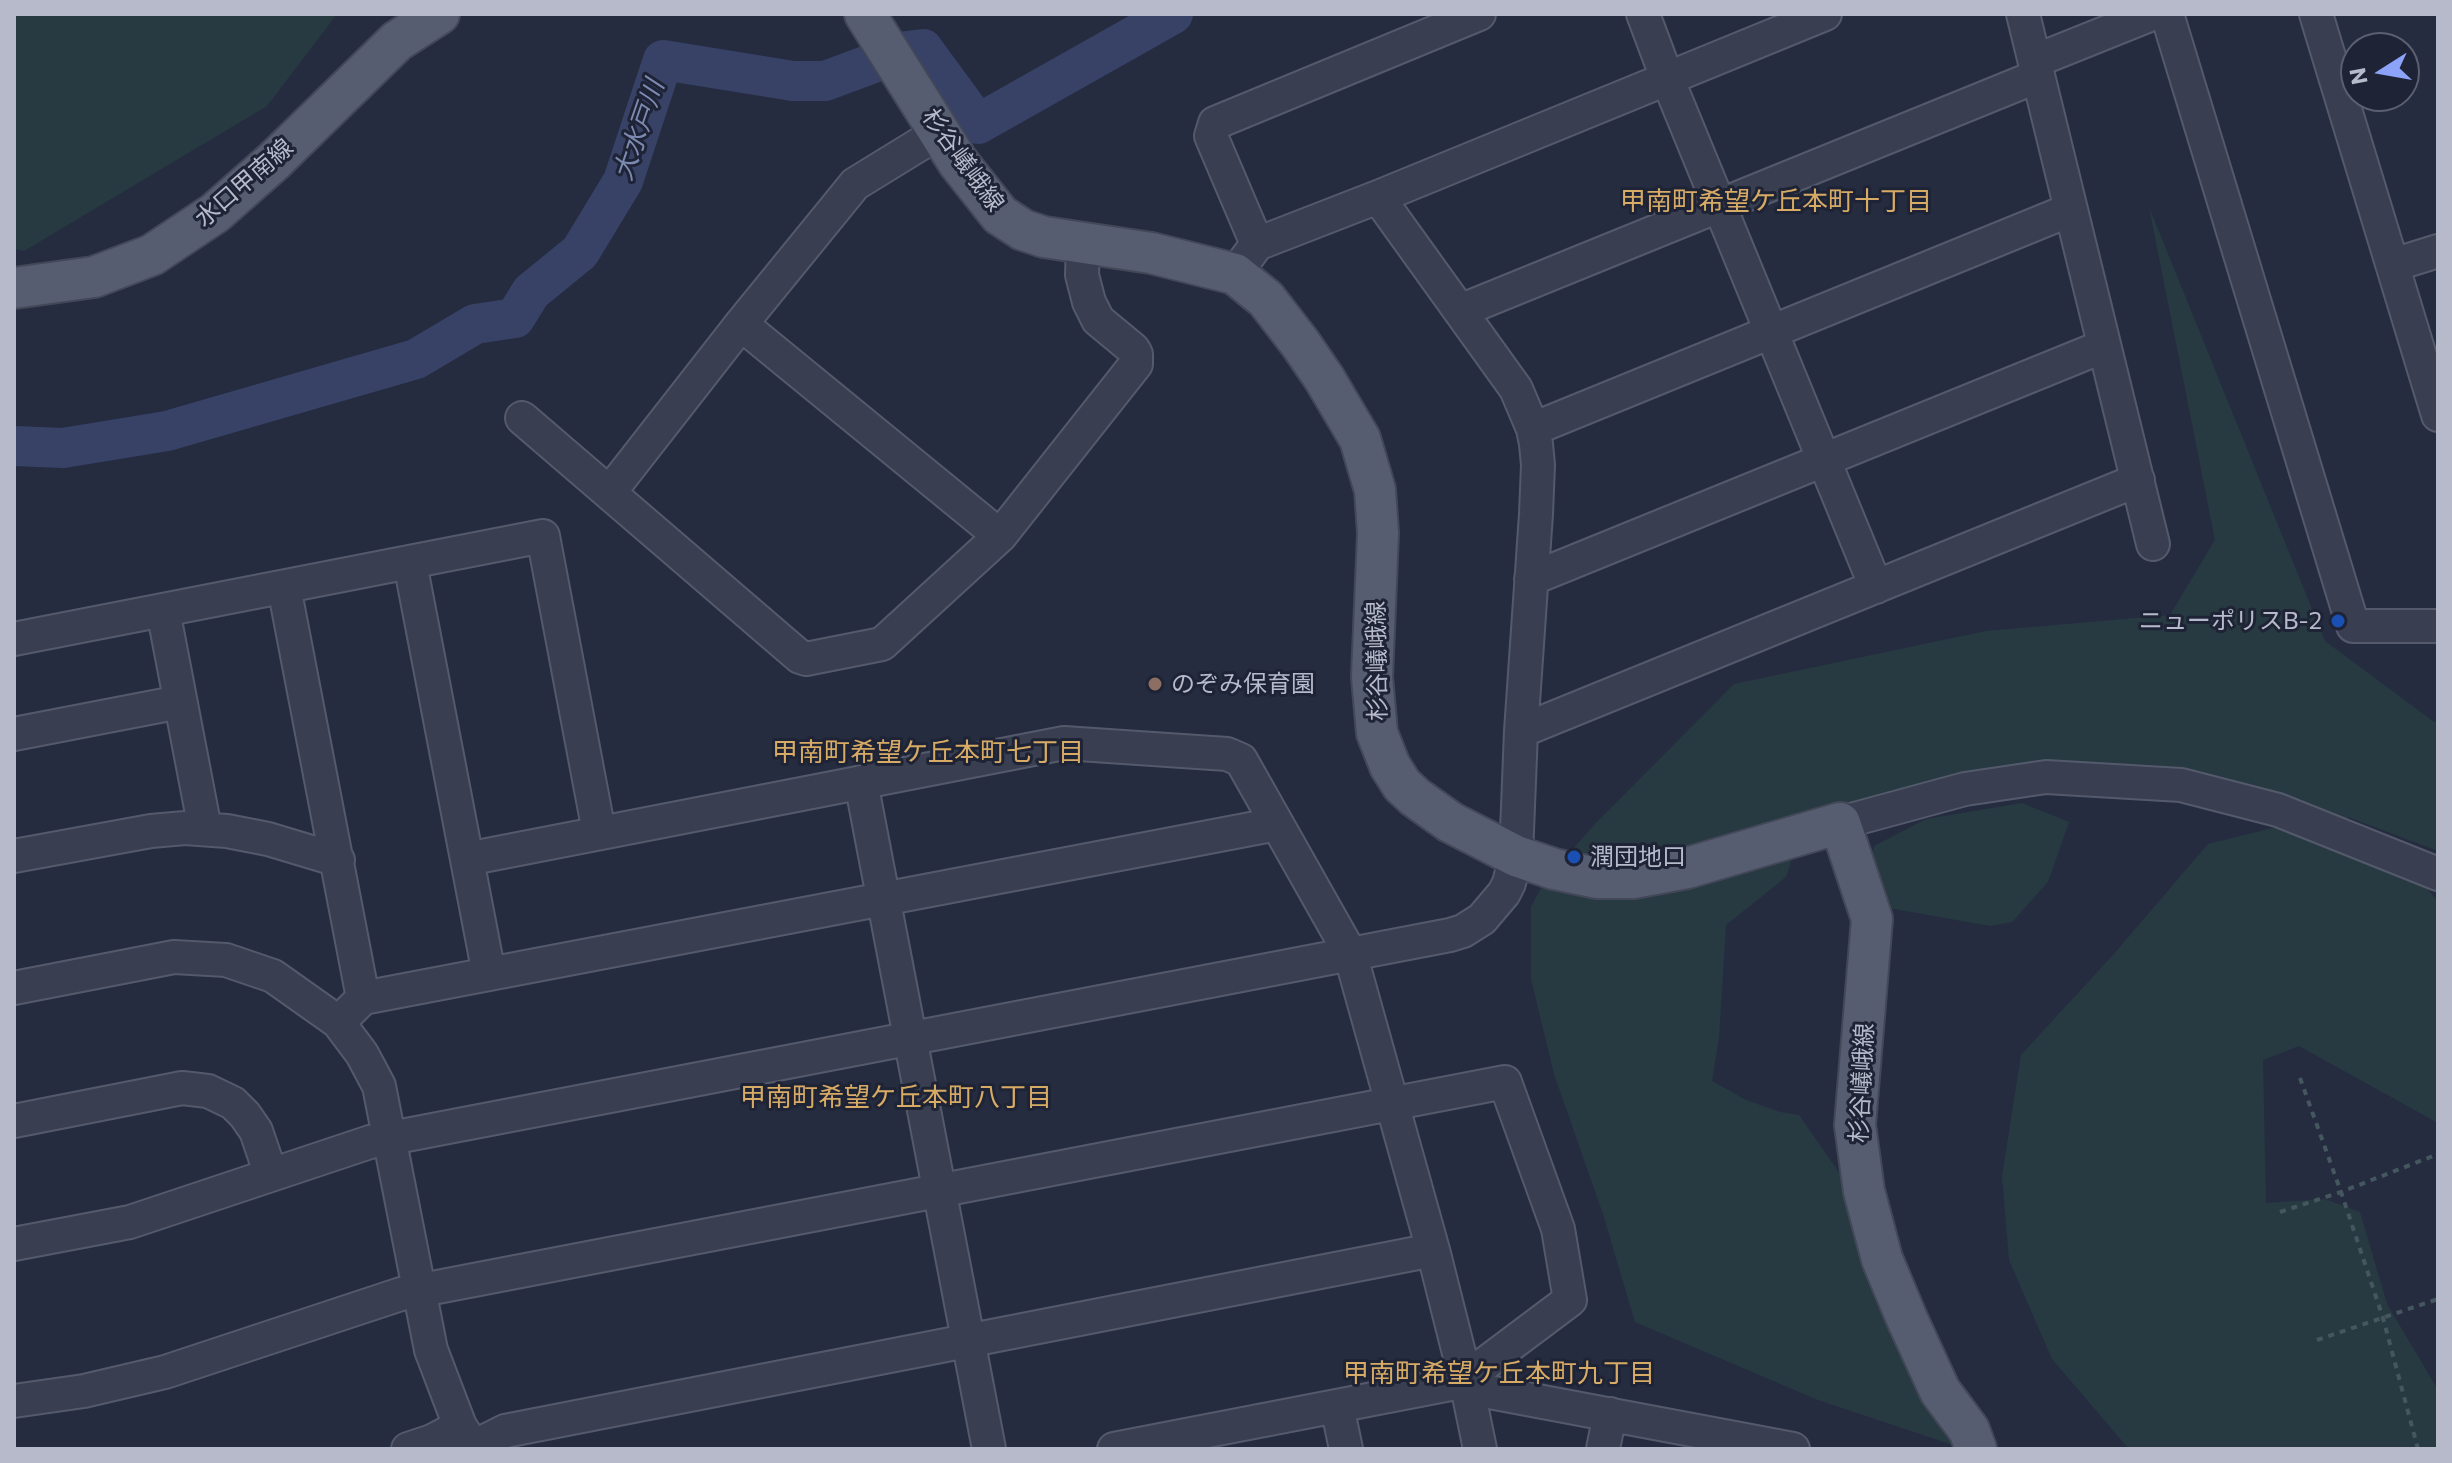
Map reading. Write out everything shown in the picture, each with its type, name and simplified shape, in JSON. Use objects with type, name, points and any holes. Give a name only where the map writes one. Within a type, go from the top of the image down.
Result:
[{"type":"main road","name":"水口甲南線","points":[[14,288],[94,277],[152,255],[215,213],[274,161],[397,41],[439,14]]},
{"type":"main road","name":"杉谷嶬峨線","points":[[884,42],[938,133],[981,193],[1000,215],[1023,230],[1044,237],[1151,253],[1246,259],[1266,299],[1324,378],[1360,439],[1375,490],[1378,533],[1372,677],[1377,733],[1390,766],[1402,785],[1450,822],[1516,856],[1554,869],[1597,878],[1633,878],[1731,856],[1840,823],[1872,919],[1855,1125],[1864,1191],[1882,1259],[1907,1319],[1940,1391],[1969,1430],[1976,1449]]},
{"type":"street","points":[[1479,14],[1215,123],[1211,136],[1246,259],[1378,197],[1825,14]]},
{"type":"street","points":[[1643,14],[1876,587]]},
{"type":"street","points":[[2023,14],[2153,544]]},
{"type":"street","points":[[1460,311],[1719,205],[2036,69],[2152,14]]},
{"type":"street","points":[[2167,14],[2353,626],[2438,626]]},
{"type":"street","points":[[2316,14],[2438,415]]},
{"type":"street","points":[[609,493],[855,184],[938,133]]},
{"type":"street","points":[[14,1244],[130,1222],[370,1142],[1463,931],[1482,919],[1504,893],[1516,856],[1538,465],[1533,429],[1516,389],[1378,197]]},
{"type":"street","points":[[1533,429],[2070,210]]},
{"type":"street","points":[[522,418],[800,657],[806,659],[882,644],[1000,536],[1136,364],[1133,349],[1098,320],[1089,302],[1082,275],[1083,243]]},
{"type":"street","points":[[2393,265],[2438,251]]},
{"type":"street","points":[[741,324],[1000,536]]},
{"type":"street","points":[[1531,579],[2104,346]]},
{"type":"street","points":[[1521,731],[2138,480]]},
{"type":"street","points":[[14,639],[543,536],[599,832]]},
{"type":"street","points":[[410,563],[489,974]]},
{"type":"street","points":[[284,587],[363,998]]},
{"type":"street","points":[[163,610],[205,829]]},
{"type":"street","points":[[14,734],[180,702]]},
{"type":"street","points":[[467,859],[1064,743],[1227,754],[1241,760],[1350,953],[1433,1250],[1480,1449]]},
{"type":"street","points":[[1840,823],[1965,789],[2046,777],[2181,785],[2278,810],[2438,874]]},
{"type":"street","points":[[861,782],[989,1449]]},
{"type":"street","points":[[338,1022],[363,998],[1277,824]]},
{"type":"street","points":[[14,856],[169,828],[227,831],[268,839],[338,860]]},
{"type":"street","points":[[14,988],[174,957],[226,960],[273,976],[338,1022],[362,1054],[379,1086],[431,1350],[470,1441]]},
{"type":"street","points":[[14,1401],[84,1391],[165,1372],[418,1290],[1505,1082],[1558,1229],[1570,1300],[1466,1381],[1337,1406],[1207,1440],[1114,1449]]},
{"type":"street","points":[[14,1121],[182,1088],[208,1091],[233,1103],[245,1115],[256,1131],[271,1175]]},
{"type":"street","points":[[408,1449],[432,1441],[470,1441],[505,1431],[1433,1250]]},
{"type":"street","points":[[1466,1381],[1479,1390],[1610,1414],[1706,1441],[1793,1449]]},
{"type":"street","points":[[1337,1406],[1346,1449]]},
{"type":"street","points":[[1603,1449],[1610,1414]]},
{"type":"path","points":[[2300,1078],[2383,1318],[2418,1449]]},
{"type":"path","points":[[2280,1212],[2438,1154]]},
{"type":"path","points":[[2317,1340],[2438,1299]]},
{"type":"shaded area","points":[[14,14],[337,14],[267,106],[24,251],[14,249]]},
{"type":"shaded area","points":[[2149,207],[2325,641],[2438,722],[2438,851],[2348,817],[2338,850],[2426,887],[2438,902],[2438,1123],[2299,1046],[2263,1060],[2266,1203],[2325,1199],[2360,1212],[2387,1304],[2438,1390],[2438,1449],[2129,1449],[2052,1359],[2009,1260],[2002,1176],[2021,1055],[2113,955],[2208,844],[2281,826],[2303,800],[2155,765],[2029,762],[1803,824],[1786,877],[1726,925],[1719,1038],[1712,1081],[1746,1100],[1799,1115],[1849,1187],[1965,1449],[1818,1400],[1635,1322],[1603,1214],[1554,1074],[1531,979],[1531,907],[1546,879],[1596,823],[1734,684],[1986,631],[2170,615],[2215,540]]},
{"type":"shaded area","points":[[2022,803],[2069,822],[2048,882],[2012,922],[1990,926],[1889,908],[1869,867],[1874,846],[1926,819]]},
{"type":"waterway","name":"大水戸川","points":[[14,446],[63,448],[167,431],[416,359],[475,324],[515,318],[531,292],[580,252],[623,181],[663,60],[793,81],[825,81],[906,51],[923,49],[978,124],[1173,14]]},
{"type":"place","name":"ニューポリスB-2","points":[[2338,621]]},
{"type":"place","name":"のぞみ保育園","points":[[1155,684]]},
{"type":"place","name":"潤団地口","points":[[1574,857]]},
{"type":"district","name":"甲南町希望ケ丘本町十丁目","points":[[1776,201]]},
{"type":"district","name":"甲南町希望ケ丘本町七丁目","points":[[928,752]]},
{"type":"district","name":"甲南町希望ケ丘本町八丁目","points":[[896,1097]]},
{"type":"district","name":"甲南町希望ケ丘本町九丁目","points":[[1499,1373]]}]
